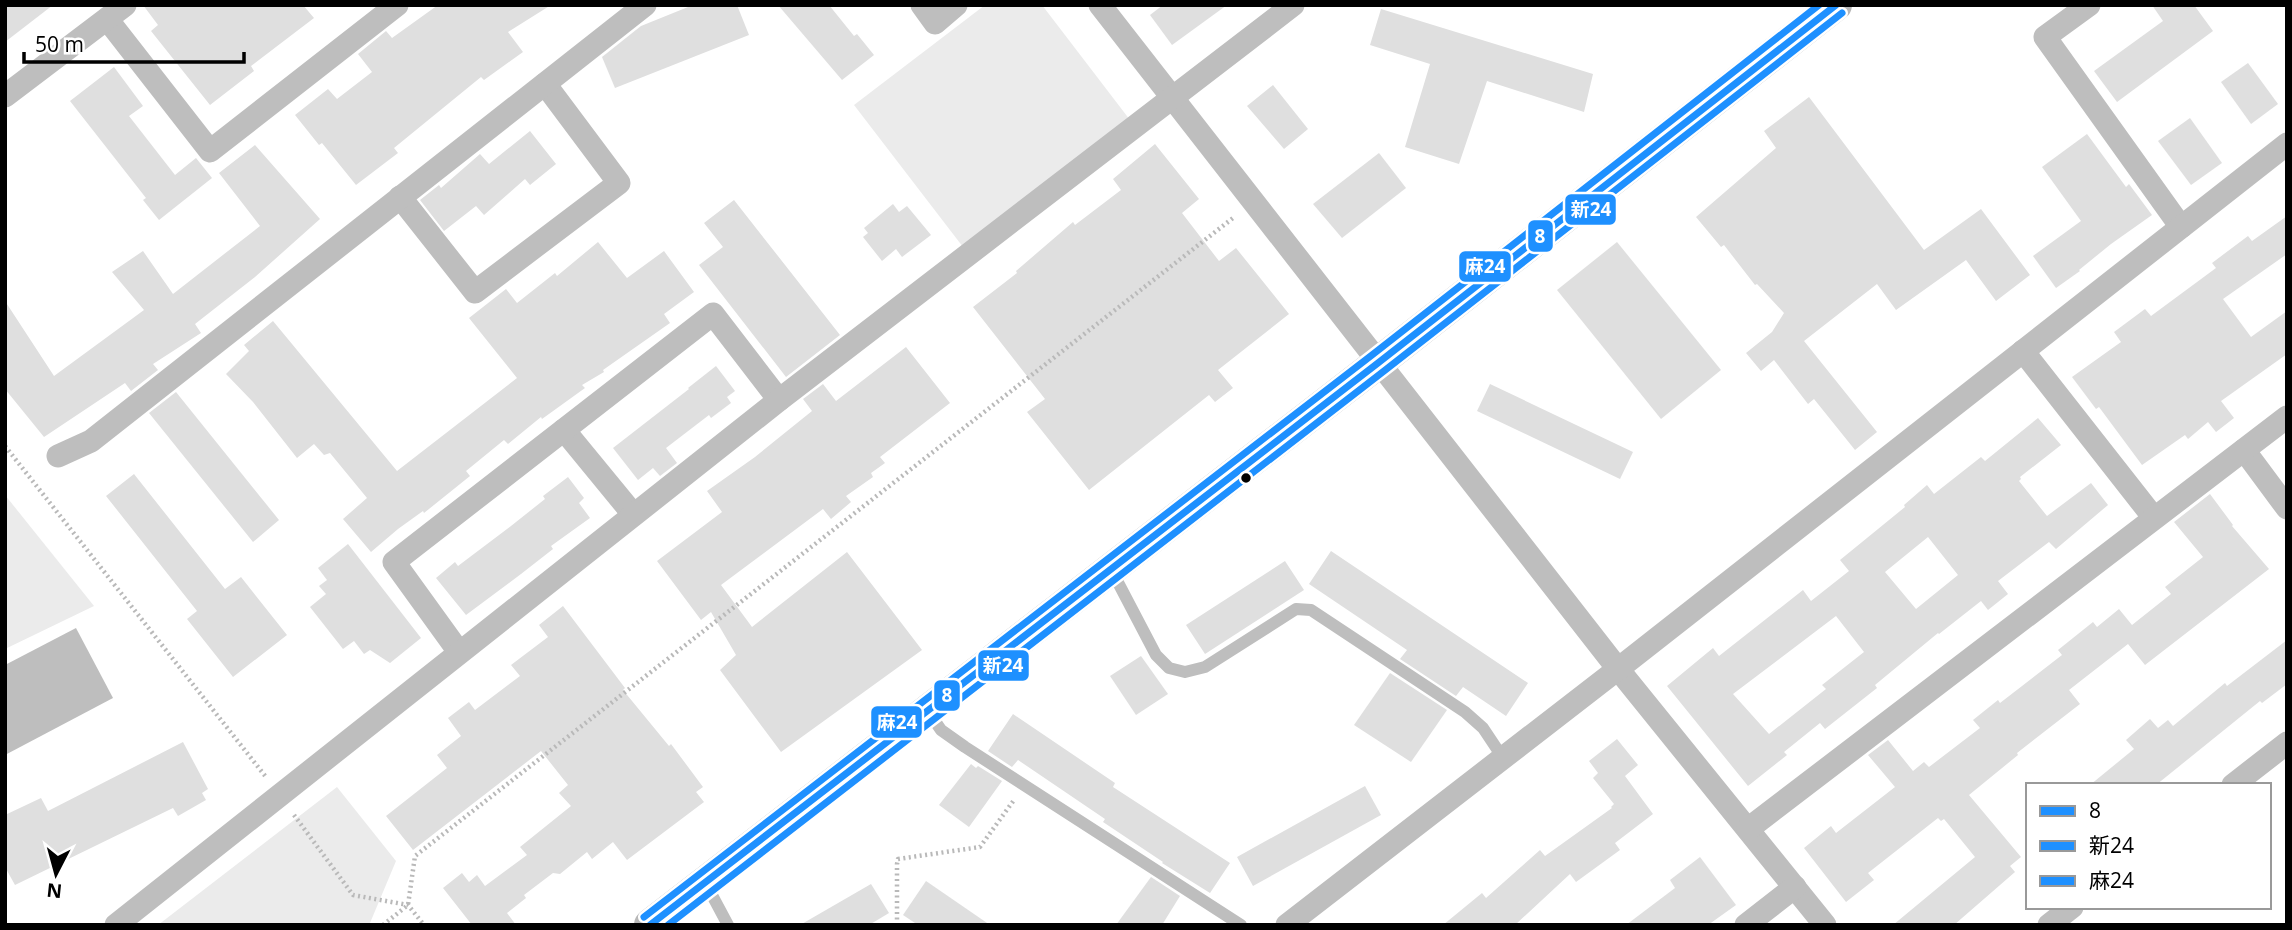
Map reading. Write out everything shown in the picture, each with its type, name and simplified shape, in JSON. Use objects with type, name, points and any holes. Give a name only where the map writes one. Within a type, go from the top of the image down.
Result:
[{"type":"main road","points":[[650,925],[1378,363],[1836,5]]},
{"type":"street","points":[[5,96],[116,12],[210,151],[397,5]]},
{"type":"street","points":[[58,456],[91,441],[645,5]]},
{"type":"street","points":[[922,5],[935,23],[956,5]]},
{"type":"street","points":[[1100,5],[1618,669],[1825,925]]},
{"type":"street","points":[[116,925],[779,400],[1293,5]]},
{"type":"street","points":[[2089,5],[2045,37],[2181,228]]},
{"type":"street","points":[[400,197],[475,292],[619,183],[545,84]]},
{"type":"street","points":[[1287,925],[2287,144]]},
{"type":"street","points":[[459,652],[394,562],[713,314],[779,400]]},
{"type":"street","points":[[2023,351],[2154,518]]},
{"type":"street","points":[[1748,830],[2287,417]]},
{"type":"street","points":[[564,430],[634,514]]},
{"type":"street","points":[[2244,450],[2287,508]]},
{"type":"street","points":[[2236,783],[2287,743]]},
{"type":"street","points":[[1746,925],[1795,887]]},
{"type":"lane","points":[[1111,569],[1156,655],[1169,668],[1185,672],[1205,667],[1296,609],[1311,610],[1465,712],[1482,728],[1503,758]]},
{"type":"lane","points":[[927,711],[941,730],[1241,925]]},
{"type":"lane","points":[[705,882],[728,925]]},
{"type":"path","points":[[383,925],[408,905],[415,856],[1253,202]]},
{"type":"path","points":[[5,446],[267,777]]},
{"type":"path","points":[[897,925],[898,859],[980,847],[1024,785]]},
{"type":"path","points":[[289,809],[353,895],[408,905],[424,925]]},
{"type":"shaded area","points":[[985,5],[1042,5],[1130,120],[963,247],[854,105]]},
{"type":"shaded area","points":[[5,495],[94,606],[5,649]]},
{"type":"shaded area","points":[[76,628],[113,698],[5,755],[5,665]]},
{"type":"shaded area","points":[[337,787],[396,861],[368,925],[158,925]]},
{"type":"building","points":[[5,5],[53,5],[5,42]]},
{"type":"building","points":[[143,5],[303,5],[314,18],[251,66],[254,71],[210,105],[151,31],[158,25]]},
{"type":"building","points":[[438,5],[551,5],[508,32],[523,52],[484,80],[481,77],[394,148],[398,153],[356,185],[295,115],[328,89],[337,99],[372,72],[358,54],[386,31],[392,38]]},
{"type":"building","points":[[693,5],[737,5],[749,35],[615,88],[602,57],[641,26]]},
{"type":"building","points":[[778,5],[829,5],[854,36],[857,34],[874,55],[842,80]]},
{"type":"building","points":[[1163,5],[1227,5],[1172,45],[1150,15]]},
{"type":"building","points":[[2152,5],[2194,5],[2213,31],[2117,102],[2094,71],[2163,21]]},
{"type":"building","points":[[1381,9],[1593,74],[1584,112],[1487,81],[1459,164],[1405,147],[1430,64],[1370,45]]},
{"type":"building","points":[[2248,63],[2278,104],[2251,124],[2221,82]]},
{"type":"building","points":[[114,67],[143,106],[129,116],[175,175],[196,158],[212,178],[159,220],[143,200],[146,198],[70,101]]},
{"type":"building","points":[[1273,85],[1308,129],[1284,149],[1247,106]]},
{"type":"building","points":[[1809,97],[1924,250],[1981,209],[2030,275],[1996,301],[1966,260],[1896,310],[1877,284],[1804,341],[1877,432],[1855,450],[1814,399],[1808,404],[1774,360],[1761,371],[1746,353],[1772,332],[1784,313],[1757,284],[1755,285],[1724,245],[1721,247],[1696,217],[1776,148],[1764,131]]},
{"type":"building","points":[[2190,118],[2222,163],[2191,185],[2158,141]]},
{"type":"building","points":[[530,131],[556,164],[530,185],[525,179],[484,215],[476,206],[444,231],[420,200],[439,185],[441,188],[480,154],[489,164]]},
{"type":"building","points":[[2087,134],[2126,187],[2129,184],[2152,215],[2056,288],[2033,256],[2081,221],[2042,167]]},
{"type":"building","points":[[1155,144],[1199,199],[1182,213],[1219,261],[1236,248],[1289,314],[1218,370],[1233,388],[1215,402],[1209,395],[1089,490],[1027,412],[1045,399],[973,307],[1017,273],[1016,271],[1073,222],[1075,225],[1121,190],[1113,179]]},
{"type":"building","points":[[255,145],[320,219],[255,277],[195,324],[201,333],[153,364],[158,370],[131,391],[125,383],[44,437],[5,389],[5,301],[54,376],[144,310],[112,272],[143,251],[173,294],[260,226],[219,173]]},
{"type":"building","points":[[1379,153],[1406,188],[1342,238],[1313,204]]},
{"type":"building","points":[[734,200],[840,335],[786,377],[699,265],[723,247],[704,223]]},
{"type":"building","points":[[893,204],[899,212],[907,206],[931,235],[902,257],[896,249],[882,261],[863,237],[868,233],[864,228]]},
{"type":"building","points":[[2287,216],[2287,254],[2223,299],[2251,337],[2287,311],[2287,354],[2221,401],[2234,418],[2216,432],[2208,422],[2188,439],[2185,435],[2142,465],[2099,407],[2096,409],[2072,377],[2121,342],[2114,332],[2145,309],[2151,316],[2216,268],[2212,263],[2248,236],[2252,241]]},
{"type":"building","points":[[598,242],[627,278],[664,251],[694,292],[664,314],[670,323],[582,385],[585,388],[542,419],[541,417],[508,444],[504,440],[466,471],[470,476],[371,552],[343,519],[367,498],[330,453],[324,455],[314,444],[297,458],[253,402],[226,374],[249,351],[244,345],[273,321],[397,471],[517,378],[469,318],[506,289],[517,303],[555,273],[557,276]]},
{"type":"building","points":[[1617,242],[1721,370],[1661,419],[1557,290]]},
{"type":"building","points":[[906,347],[950,403],[880,457],[885,463],[871,473],[873,477],[846,496],[851,502],[831,519],[823,509],[721,585],[752,627],[847,552],[922,650],[781,752],[720,670],[736,655],[711,612],[701,620],[657,561],[722,512],[707,491],[812,411],[803,399],[823,384],[836,401]]},
{"type":"building","points":[[716,366],[735,391],[727,397],[731,403],[711,418],[709,415],[666,448],[677,463],[660,476],[653,468],[638,480],[613,448]]},
{"type":"building","points":[[1490,384],[1633,452],[1620,479],[1477,411]]},
{"type":"building","points":[[176,392],[279,520],[253,542],[149,413]]},
{"type":"building","points":[[2038,418],[2061,445],[2020,477],[2019,481],[2047,516],[2091,483],[2108,505],[2056,549],[2049,542],[1998,581],[2008,594],[1988,610],[1981,601],[1938,633],[1875,685],[1877,688],[1825,729],[1820,723],[1784,752],[1787,755],[1748,786],[1667,686],[1713,648],[1719,656],[1803,590],[1811,601],[1849,571],[1840,560],[1905,507],[1904,505],[1927,485],[1934,494],[1981,457],[1985,461]],"holes":[[[1928,537],[1958,575],[1916,609],[1885,572]],[[1836,616],[1864,652],[1822,685],[1826,689],[1769,734],[1733,694]]]},
{"type":"building","points":[[134,474],[225,589],[241,577],[287,635],[233,677],[187,619],[197,611],[106,496]]},
{"type":"building","points":[[568,477],[584,498],[579,503],[590,518],[466,615],[436,578],[455,562],[458,566],[511,526]]},
{"type":"building","points":[[2210,494],[2232,526],[2269,569],[2145,665],[2128,644],[2069,690],[2080,704],[1969,795],[2021,857],[2010,866],[2015,872],[1954,925],[1893,925],[1975,857],[1944,819],[1941,821],[1938,818],[1868,873],[1874,880],[1846,902],[1804,848],[1831,826],[1836,833],[1895,787],[1868,755],[1888,740],[1913,771],[1924,762],[1929,767],[1980,728],[1973,720],[1998,700],[2000,703],[2062,655],[2058,650],[2093,622],[2097,627],[2119,609],[2132,625],[2171,594],[2165,587],[2203,557],[2174,522]]},
{"type":"building","points":[[348,544],[421,638],[390,663],[370,650],[364,654],[354,641],[343,649],[310,607],[326,594],[319,586],[327,580],[318,568]]},
{"type":"building","points":[[1331,551],[1528,683],[1506,716],[1463,687],[1456,696],[1400,659],[1407,650],[1309,584]]},
{"type":"building","points":[[1285,561],[1304,590],[1205,654],[1186,625]]},
{"type":"building","points":[[563,606],[625,688],[623,690],[669,746],[671,744],[703,787],[696,792],[704,802],[627,860],[613,842],[592,859],[587,852],[560,874],[553,873],[524,895],[526,898],[507,913],[516,925],[472,925],[443,888],[462,873],[469,882],[477,875],[485,886],[527,855],[520,847],[571,806],[559,793],[568,785],[541,751],[413,850],[386,816],[447,768],[437,755],[461,736],[448,718],[469,702],[475,710],[520,676],[511,665],[548,637],[539,625]]},
{"type":"building","points":[[2287,640],[2287,684],[2262,703],[2260,701],[2158,783],[2092,783],[2134,749],[2126,740],[2150,719],[2158,728],[2168,720],[2173,726],[2225,683],[2227,686]]},
{"type":"building","points":[[1141,656],[1168,694],[1136,715],[1110,676]]},
{"type":"building","points":[[1390,673],[1447,710],[1411,762],[1354,725]]},
{"type":"building","points":[[1013,714],[1115,783],[1113,787],[1230,863],[1210,893],[1162,863],[1103,822],[1105,819],[1018,760],[1012,767],[988,751]]},
{"type":"building","points":[[1617,739],[1638,765],[1625,776],[1653,814],[1615,843],[1620,850],[1576,882],[1570,874],[1515,925],[1443,925],[1482,893],[1486,898],[1540,850],[1545,856],[1612,808],[1614,804],[1593,778],[1598,773],[1589,761]]},
{"type":"building","points":[[183,742],[208,789],[202,793],[206,800],[178,816],[173,808],[15,885],[5,867],[5,815],[41,798],[48,811]]},
{"type":"building","points":[[971,764],[1002,781],[969,827],[939,805]]},
{"type":"building","points":[[1365,786],[1381,815],[1253,886],[1237,857]]},
{"type":"building","points":[[1700,857],[1736,905],[1708,925],[1626,925],[1675,888],[1670,880]]},
{"type":"building","points":[[1151,877],[1180,896],[1162,925],[1116,925]]},
{"type":"building","points":[[926,881],[990,925],[918,925],[903,915]]},
{"type":"building","points":[[871,884],[889,913],[869,925],[800,925]]},
{"type":"transit line","name":"麻24","points":[[644,917],[1372,355],[1819,5]]},
{"type":"transit line","name":"8","points":[[650,925],[1378,363],[1836,5]]},
{"type":"transit line","name":"新24","points":[[668,925],[1842,13]]}]
